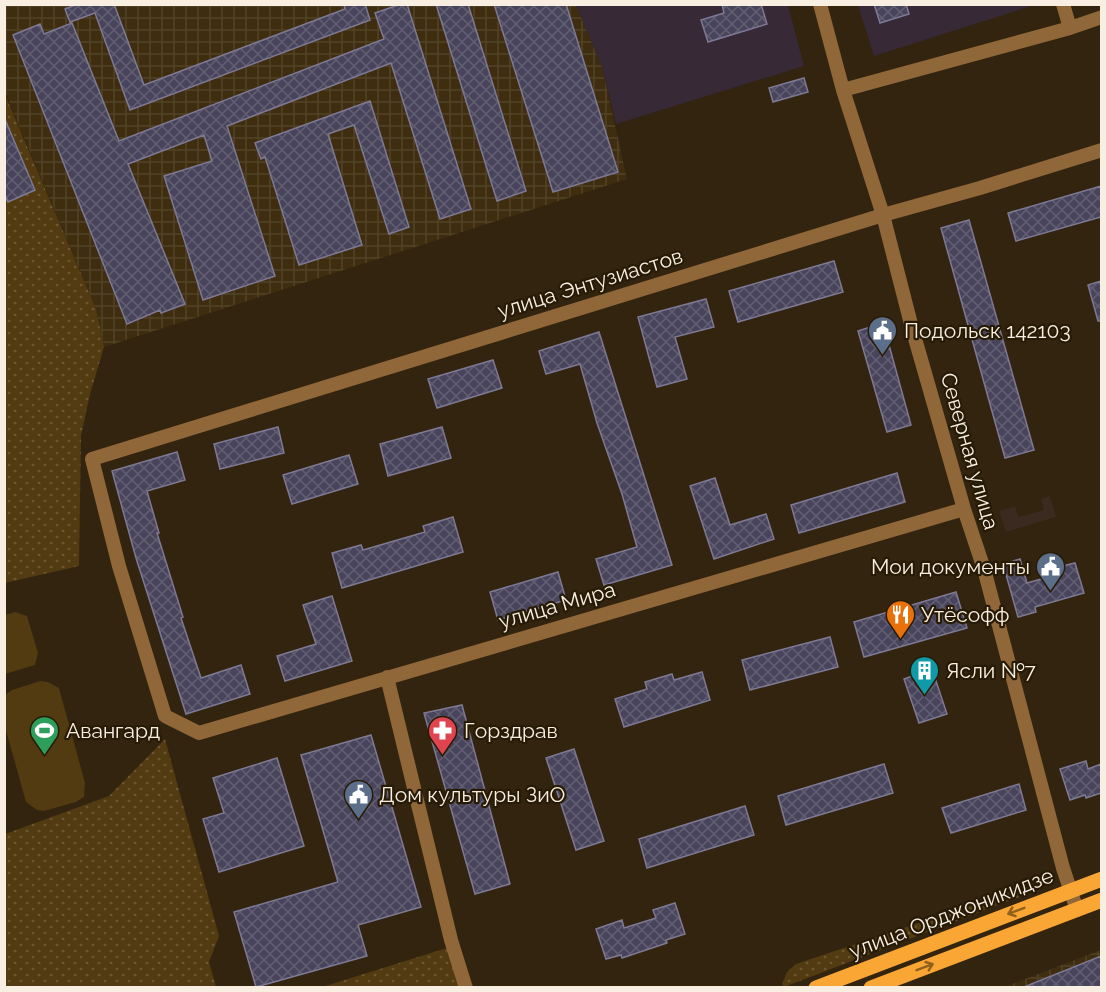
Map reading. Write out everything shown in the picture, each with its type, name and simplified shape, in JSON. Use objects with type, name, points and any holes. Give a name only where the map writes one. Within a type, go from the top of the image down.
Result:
[{"type":"main road","name":"улица Орджоникидзе","points":[[816,987],[1101,879]]},
{"type":"main road","name":"улица Орджоникидзе","points":[[871,987],[1101,900]]},
{"type":"street","name":"Северная улица","points":[[820,4],[843,90],[883,215],[912,328],[964,509],[984,569],[1077,910]]},
{"type":"street","points":[[1063,4],[1070,28]]},
{"type":"street","points":[[843,90],[1070,28],[1101,17]]},
{"type":"street","name":"улица Энтузиастов","points":[[165,716],[119,566],[92,459],[1101,150]]},
{"type":"street","name":"улица Мира","points":[[165,716],[199,733],[387,676],[964,509]]},
{"type":"street","points":[[387,676],[451,940],[466,987]]},
{"type":"shaded area","points":[[1030,4],[1031,6],[874,56],[858,5]]},
{"type":"shaded area","points":[[4,5],[576,5],[602,67],[627,179],[104,347],[96,309],[5,92]]},
{"type":"shaded area","points":[[576,5],[788,5],[804,66],[616,124],[602,67]]},
{"type":"shaded area","points":[[4,92],[96,309],[104,347],[81,436],[79,566],[5,583]]},
{"type":"shaded area","points":[[1050,496],[1056,517],[1006,532],[999,511],[1015,506],[1019,517],[1044,510],[1041,499]]},
{"type":"shaded area","points":[[15,612],[27,616],[38,653],[35,665],[5,674],[5,615]]},
{"type":"shaded area","name":"Авангард","points":[[40,681],[48,682],[59,688],[85,783],[84,797],[76,802],[44,811],[37,810],[26,802],[5,727],[5,695],[12,690]]},
{"type":"shaded area","points":[[165,739],[219,936],[209,962],[216,987],[5,987],[5,834],[109,796]]},
{"type":"shaded area","points":[[1035,884],[1027,894],[784,987],[782,984],[787,972],[796,964]]},
{"type":"shaded area","points":[[450,947],[463,988],[319,988]]},
{"type":"shaded area","points":[[1101,950],[1101,987],[1004,987]]},
{"type":"building","points":[[78,4],[114,4],[144,85],[345,9],[344,4],[365,4],[370,20],[130,110],[95,13],[70,22],[65,9]]},
{"type":"building","points":[[407,4],[471,209],[440,219],[391,63],[227,126],[275,276],[203,300],[164,176],[212,161],[204,135],[128,164],[185,304],[161,313],[160,310],[127,324],[13,35],[40,24],[44,34],[72,23],[119,141],[384,39],[375,13]]},
{"type":"building","points":[[436,4],[468,4],[526,191],[497,201]]},
{"type":"building","points":[[494,4],[566,4],[618,172],[553,192]]},
{"type":"building","points":[[722,4],[761,4],[767,24],[708,42],[701,20],[724,13]]},
{"type":"building","points":[[874,4],[906,4],[909,14],[880,23]]},
{"type":"building","points":[[804,78],[808,92],[773,102],[769,88]]},
{"type":"building","points":[[370,101],[409,227],[389,234],[354,125],[328,134],[362,245],[299,265],[265,157],[261,159],[255,143]]},
{"type":"building","points":[[4,117],[35,190],[8,202],[4,193]]},
{"type":"building","points":[[1101,186],[1101,217],[1016,241],[1008,213]]},
{"type":"building","points":[[969,220],[1034,450],[1005,458],[941,228]]},
{"type":"building","points":[[834,261],[843,292],[738,322],[729,291]]},
{"type":"building","points":[[1101,281],[1101,321],[1098,321],[1088,285]]},
{"type":"building","points":[[706,299],[714,327],[675,337],[687,379],[657,387],[638,317]]},
{"type":"building","points":[[883,323],[911,425],[887,432],[858,331]]},
{"type":"building","points":[[599,332],[672,565],[604,585],[596,559],[637,547],[580,364],[546,374],[539,351]]},
{"type":"building","points":[[493,360],[502,388],[437,408],[428,379]]},
{"type":"building","points":[[278,427],[284,453],[220,469],[214,444]]},
{"type":"building","points":[[442,427],[451,458],[388,476],[380,444]]},
{"type":"building","points":[[177,452],[185,480],[147,491],[159,533],[157,533],[183,617],[181,618],[201,678],[241,665],[250,694],[186,714],[136,558],[112,471]]},
{"type":"building","points":[[349,455],[358,484],[292,504],[283,475]]},
{"type":"building","points":[[897,473],[905,502],[799,533],[791,505]]},
{"type":"building","points":[[715,478],[730,525],[766,514],[774,539],[714,559],[690,486]]},
{"type":"building","points":[[453,517],[463,552],[342,588],[332,553],[361,545],[363,550],[425,532],[423,526]]},
{"type":"building","points":[[1020,559],[1027,583],[1059,574],[1058,567],[1075,563],[1084,593],[1035,607],[1036,612],[1018,617],[1003,564]]},
{"type":"building","points":[[558,572],[566,600],[498,620],[490,592]]},
{"type":"building","points":[[956,592],[967,628],[864,657],[854,622]]},
{"type":"building","points":[[332,596],[352,661],[285,681],[277,656],[316,644],[303,605]]},
{"type":"building","points":[[830,637],[838,667],[750,690],[742,660]]},
{"type":"building","name":"Ясли №7","points":[[932,669],[947,714],[919,723],[904,679]]},
{"type":"building","points":[[702,672],[710,700],[624,727],[615,699],[647,689],[645,682],[672,674],[674,680]]},
{"type":"building","points":[[462,705],[510,884],[475,894],[424,713]]},
{"type":"building","name":"Дом культуры ЗиО","points":[[371,735],[421,907],[358,925],[367,956],[256,987],[234,912],[338,882],[301,755]]},
{"type":"building","points":[[574,749],[604,841],[576,850],[546,758]]},
{"type":"building","points":[[277,758],[304,846],[219,872],[203,819],[224,813],[213,778]]},
{"type":"building","points":[[1086,761],[1088,769],[1101,764],[1101,793],[1070,800],[1060,769]]},
{"type":"building","points":[[884,764],[893,793],[786,825],[778,796]]},
{"type":"building","points":[[1019,784],[1026,810],[951,833],[942,808]]},
{"type":"building","points":[[745,806],[754,835],[647,868],[639,839]]},
{"type":"building","points":[[675,903],[685,934],[666,940],[667,943],[622,958],[621,955],[606,959],[596,929],[622,920],[624,928],[656,918],[653,910]]},
{"type":"building","points":[[1101,956],[1101,987],[1024,987]]},
{"type":"place","name":"Подольск 142103","points":[[883,356]]},
{"type":"place","name":"Мои документы","points":[[1051,592]]},
{"type":"place","name":"Утёсофф","points":[[900,640]]},
{"type":"place","name":"Ясли №7","points":[[925,696]]},
{"type":"place","name":"Авангард","points":[[45,756]]},
{"type":"place","name":"Горздрав","points":[[443,756]]},
{"type":"place","name":"Дом культуры ЗиО","points":[[358,820]]}]
